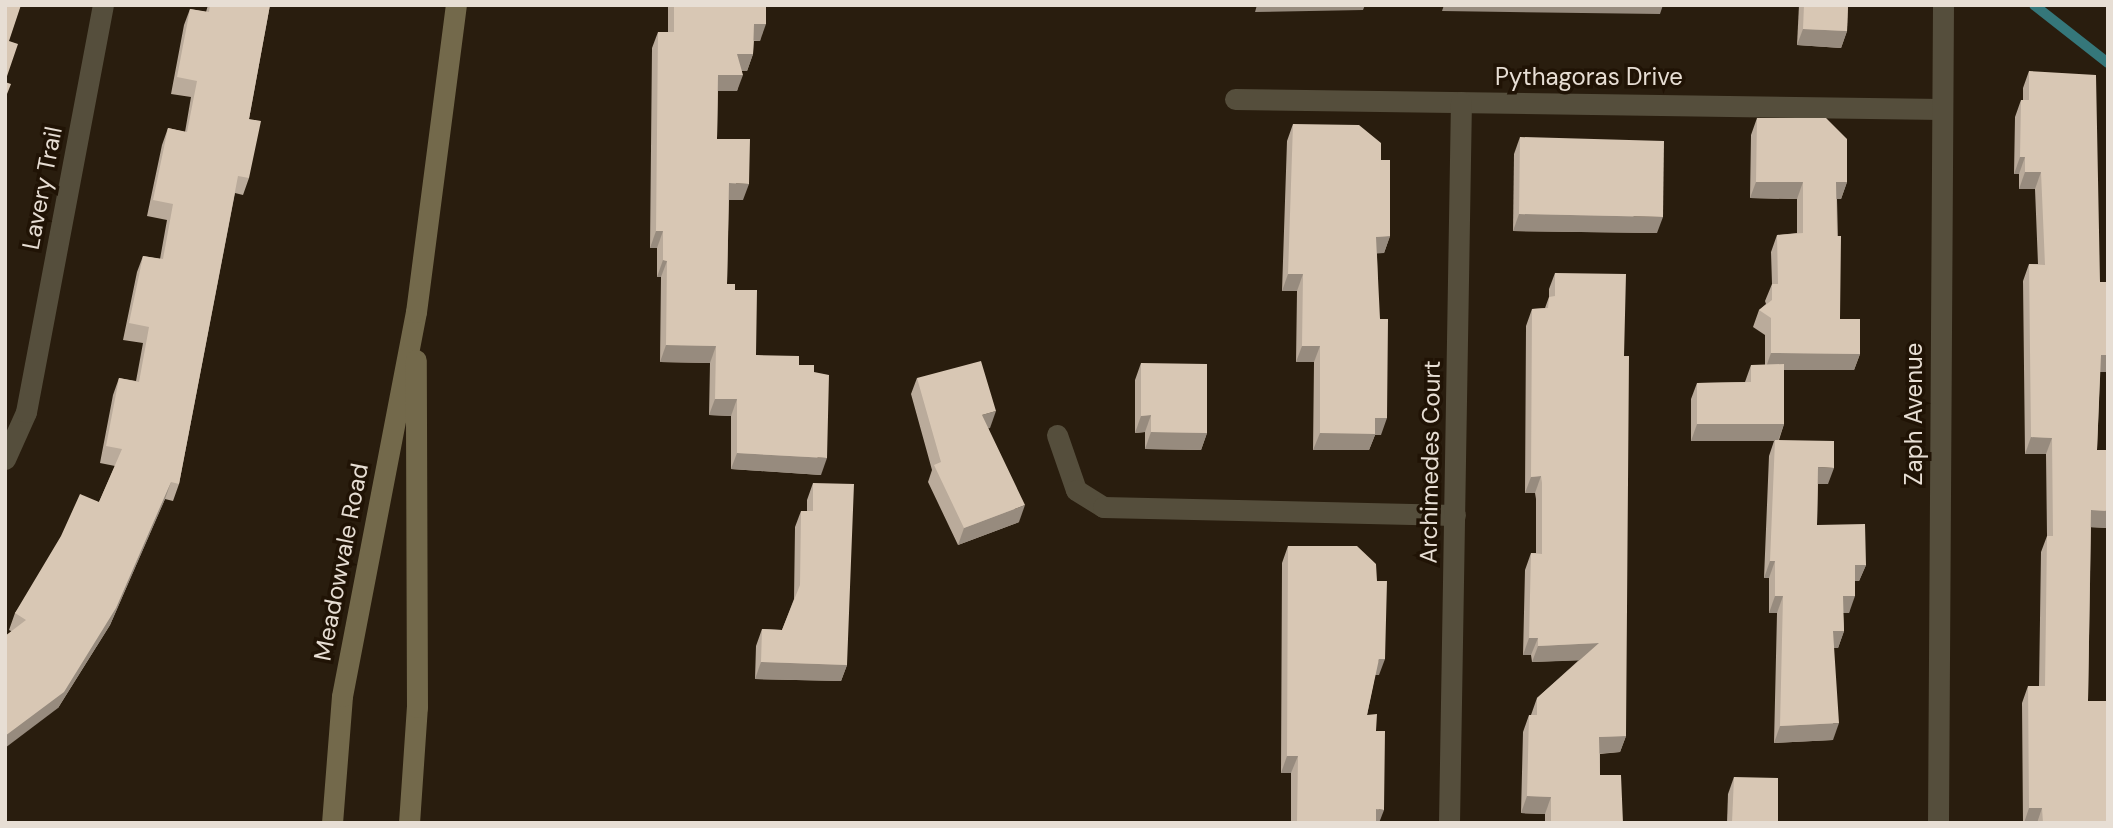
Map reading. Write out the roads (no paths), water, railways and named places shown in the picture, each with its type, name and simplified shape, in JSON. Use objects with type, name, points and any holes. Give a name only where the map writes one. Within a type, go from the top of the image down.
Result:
[{"type":"main road","name":"Meadowvale Road","points":[[332,823],[342,696],[416,312],[456,5]]},
{"type":"main road","name":"Meadowvale Road","points":[[409,823],[417,707],[416,312]]},
{"type":"street","name":"Lavery Trail","points":[[5,459],[26,412],[103,5]]},
{"type":"street","name":"Zaph Avenue","points":[[1938,823],[1943,5]]},
{"type":"street","name":"Pythagoras Drive","points":[[1236,99],[1942,109]]},
{"type":"street","name":"Archimedes Court","points":[[1449,823],[1461,102]]},
{"type":"street","points":[[1057,435],[1076,490],[1103,507],[1455,515]]},
{"type":"waterway","points":[[2034,5],[2108,63]]}]
